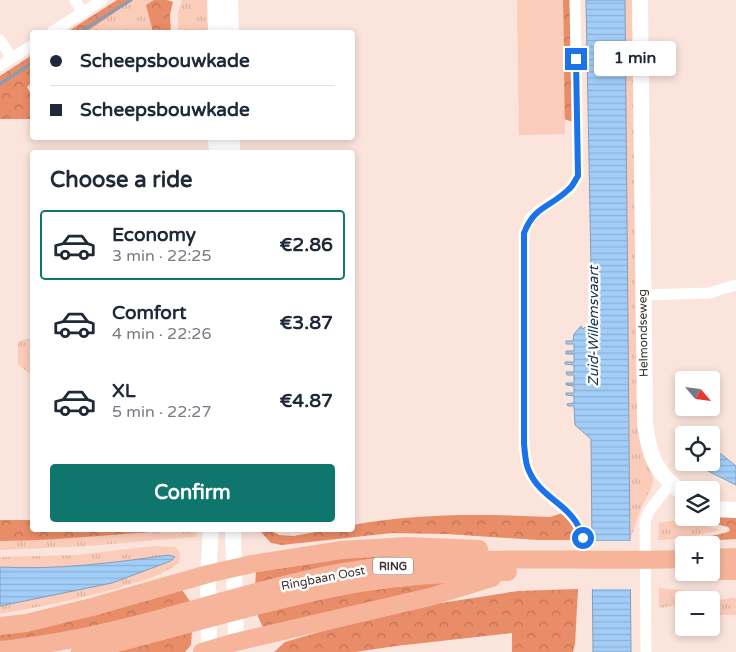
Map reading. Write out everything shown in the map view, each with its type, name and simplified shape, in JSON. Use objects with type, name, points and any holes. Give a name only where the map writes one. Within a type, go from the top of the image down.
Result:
[{"type":"main road","points":[[0,626],[26,623],[92,607],[234,567],[342,550],[407,546],[493,550],[523,568]]},
{"type":"main road","points":[[720,558],[736,557]]},
{"type":"main road","name":"Ringbaan Oost","points":[[80,652],[183,619],[259,598],[403,577],[523,568],[675,565]]},
{"type":"main road","points":[[207,651],[236,647],[430,597],[523,568]]},
{"type":"main road","points":[[720,571],[736,571]]},
{"type":"main road","name":"Ringbaan Oost","points":[[0,650],[70,640],[134,626],[183,619]]},
{"type":"street","points":[[75,0],[83,13]]},
{"type":"street","points":[[55,30],[102,0]]},
{"type":"street","points":[[215,0],[216,30]]},
{"type":"street","points":[[230,0],[231,30]]},
{"type":"street","points":[[575,0],[578,176],[570,189],[534,214],[524,233],[524,444],[528,469],[536,484],[572,514],[580,526],[583,538]]},
{"type":"street","name":"Helmondseweg","points":[[640,0],[645,423],[648,449],[658,468],[675,488]]},
{"type":"street","points":[[0,40],[12,58]]},
{"type":"street","points":[[0,66],[30,46]]},
{"type":"street","points":[[642,295],[709,293],[736,285]]},
{"type":"street","points":[[646,652],[644,520],[670,484]]},
{"type":"street","points":[[720,509],[736,510]]},
{"type":"street","points":[[207,651],[211,532]]},
{"type":"street","points":[[233,532],[236,647]]},
{"type":"green space","points":[[117,0],[133,0],[89,30],[70,30]]},
{"type":"green space","points":[[133,0],[154,0],[147,5],[153,30],[89,30]]},
{"type":"green space","points":[[154,0],[173,2],[170,15],[171,30],[152,30],[146,5]]},
{"type":"green space","points":[[182,0],[212,0],[211,30],[178,30],[178,13]]},
{"type":"green space","points":[[517,0],[563,0],[565,134],[519,135]]},
{"type":"green space","points":[[563,0],[572,0],[573,122],[564,119]]},
{"type":"green space","points":[[625,0],[634,0],[650,463],[653,479],[652,487],[641,508],[630,540]]},
{"type":"green space","points":[[30,56],[30,84],[27,87],[30,92],[30,119],[0,119],[0,76]]},
{"type":"green space","points":[[30,338],[30,374],[18,364],[18,342]]},
{"type":"green space","points":[[565,512],[577,532],[577,540],[392,533],[282,545],[271,543],[261,532],[274,532],[279,535],[294,536],[315,532],[355,532],[355,525],[426,516],[501,515],[550,517]]},
{"type":"green space","points":[[720,515],[736,518],[736,539],[720,540],[720,536],[712,536],[728,532],[730,530],[728,527],[720,525]]},
{"type":"green space","points":[[0,520],[30,520],[30,532],[149,532],[50,539],[0,541]]},
{"type":"green space","points":[[675,521],[675,526],[706,526],[722,530],[694,536],[675,536],[675,539],[658,540],[659,523]]},
{"type":"green space","points":[[149,532],[198,532],[195,537],[88,546],[0,550],[0,541]]},
{"type":"green space","points":[[154,546],[176,547],[180,553],[179,563],[157,575],[118,588],[89,596],[0,614],[0,606],[112,583],[171,561],[175,557],[169,555],[84,565],[21,568],[0,567],[0,557],[76,555]]},
{"type":"green space","points":[[472,552],[255,588],[256,570],[375,553]]},
{"type":"green space","points":[[480,578],[344,609],[264,630],[256,612],[311,599],[395,587]]},
{"type":"green space","points":[[659,588],[690,591],[675,591],[675,605],[659,608]]},
{"type":"green space","points":[[578,589],[573,652],[512,652],[512,633],[355,652],[274,652],[285,642],[435,604],[518,591]]},
{"type":"green space","points":[[182,590],[192,604],[75,633],[0,646],[0,632]]},
{"type":"green space","points":[[733,597],[736,599],[736,615],[720,615],[720,601]]},
{"type":"green space","points":[[192,630],[191,645],[185,652],[94,652]]},
{"type":"water","name":"Zuid-Willemsvaart","points":[[586,0],[625,0],[631,652],[593,652],[591,439],[575,425],[574,406],[568,406],[567,404],[574,403],[574,396],[566,395],[566,393],[574,393],[574,386],[566,385],[566,383],[574,383],[574,375],[567,375],[566,372],[574,372],[574,365],[565,364],[565,362],[574,362],[574,354],[566,354],[566,351],[574,351],[574,344],[566,344],[566,341],[573,341],[574,334],[581,326],[583,329],[592,320]]},
{"type":"water","points":[[720,453],[736,466],[736,485],[708,471],[720,471]]},
{"type":"water","points":[[169,555],[175,557],[171,561],[112,583],[0,606],[0,567],[63,567]]},
{"type":"pier","points":[[589,541],[633,541],[633,589],[590,589]]},
{"type":"waterway","points":[[83,30],[131,0]]},
{"type":"waterway","points":[[0,84],[30,64]]},
{"type":"route","points":[[576,59],[578,176],[570,189],[534,214],[524,233],[524,444],[528,469],[536,484],[572,514],[580,526],[583,538]]}]
